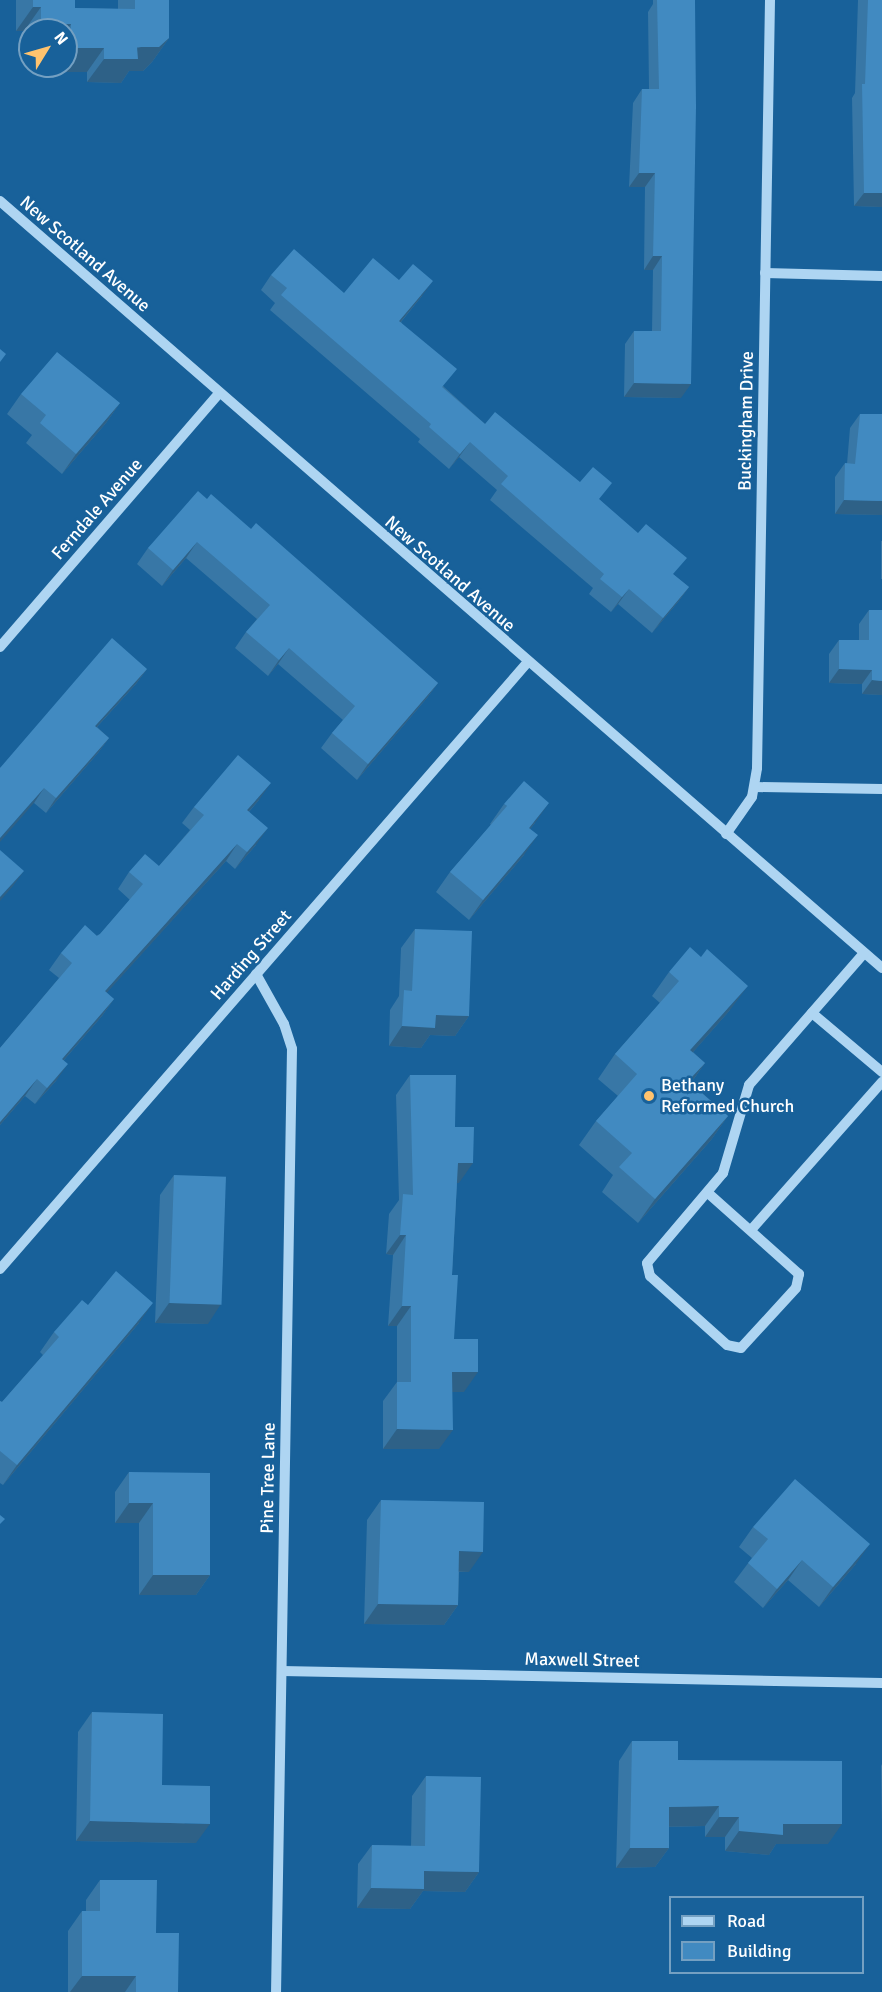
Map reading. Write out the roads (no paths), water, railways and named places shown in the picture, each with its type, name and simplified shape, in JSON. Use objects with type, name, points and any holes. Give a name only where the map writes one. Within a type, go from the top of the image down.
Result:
[{"type":"street","name":"Buckingham Drive","points":[[756,787],[770,0]]},
{"type":"street","name":"New Scotland Avenue","points":[[0,201],[527,663],[882,968]]},
{"type":"street","points":[[765,273],[882,276]]},
{"type":"street","name":"Ferndale Avenue","points":[[0,647],[219,393]]},
{"type":"street","name":"Harding Street","points":[[0,1269],[527,663]]},
{"type":"street","points":[[726,834],[756,787],[882,789]]},
{"type":"street","points":[[708,1193],[796,1269],[799,1280],[747,1344],[735,1348],[652,1278],[646,1268],[650,1258],[708,1193],[726,1168],[746,1090],[864,953]]},
{"type":"street","name":"Pine Tree Lane","points":[[256,974],[284,1024],[292,1049],[276,1992]]},
{"type":"street","points":[[812,1013],[882,1072]]},
{"type":"street","points":[[751,1230],[882,1082]]},
{"type":"street","name":"Maxwell Street","points":[[282,1671],[882,1683]]},
{"type":"place","name":"Bethany Reformed Church","points":[[649,1096]]}]
